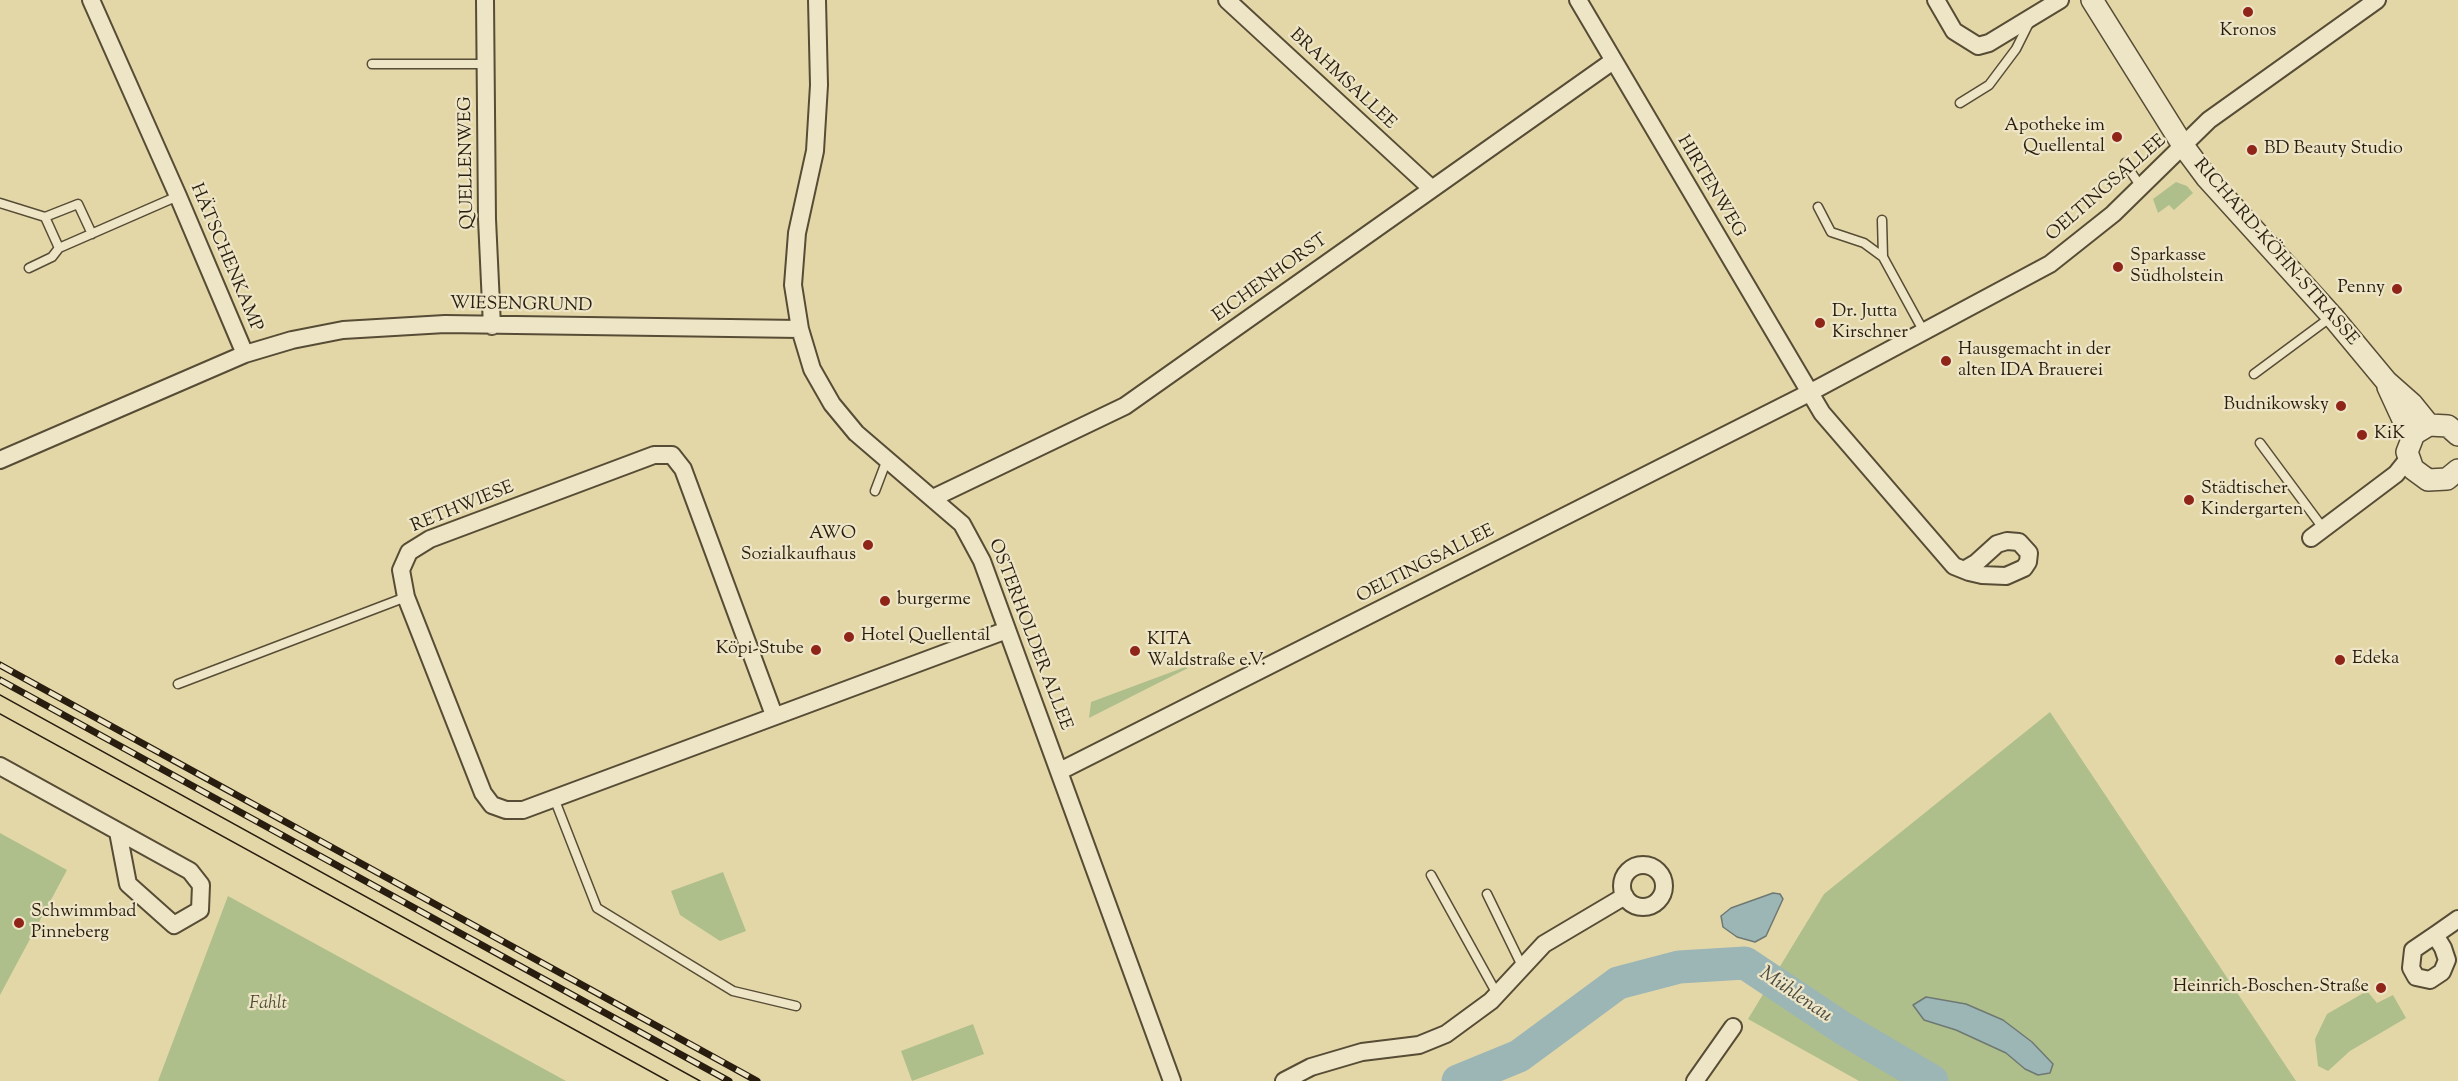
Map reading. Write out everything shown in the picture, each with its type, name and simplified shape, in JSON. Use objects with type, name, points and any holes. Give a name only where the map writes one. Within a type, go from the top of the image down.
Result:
[{"type":"street","name":"HÄTSCHENKAMP","points":[[0,460],[244,354],[178,196],[91,0]]},
{"type":"street","name":"QUELLENWEG","points":[[484,0],[487,219],[492,326]]},
{"type":"street","name":"OSTERHOLDER ALLEE","points":[[817,0],[819,85],[815,152],[797,233],[793,285],[800,329],[812,369],[832,404],[856,433],[886,462],[933,498],[962,524],[982,561],[1172,1081]]},
{"type":"street","name":"BRAHMSALLEE","points":[[1227,0],[1431,188]]},
{"type":"street","name":"HIRTENWEG","points":[[1578,0],[1809,393]]},
{"type":"street","points":[[1936,0],[1954,31],[1978,46],[1989,43],[2060,0]]},
{"type":"street","name":"RICHARD-KÖHN-STRASSE","points":[[2092,0],[2184,147],[2207,178],[2332,316],[2385,381],[2448,427]]},
{"type":"street","name":"OELTINGSALLEE","points":[[1060,771],[1809,393],[2049,264],[2142,188],[2209,120],[2377,0]]},
{"type":"street","name":"EICHENHORST","points":[[933,498],[1125,406],[1613,61]]},
{"type":"street","name":"WIESENGRUND","points":[[244,354],[292,340],[343,330],[445,324],[800,329]]},
{"type":"street","name":"RICHARD-KÖHN-STRASSE","points":[[2385,381],[2413,458]]},
{"type":"street","points":[[1809,393],[1822,413],[1946,557],[1954,566],[1964,570]]},
{"type":"street","points":[[2317,533],[2396,474],[2413,458],[2421,428],[2448,427]]},
{"type":"street","name":"RETHWIESE","points":[[774,715],[683,469],[672,455],[654,455],[430,539],[409,552],[401,570],[406,597],[483,793],[492,805],[506,810],[523,810],[1007,630]]},
{"type":"street","points":[[2413,458],[2428,480],[2453,480]]},
{"type":"street","points":[[0,766],[190,871],[201,885],[200,910],[174,925],[128,884],[118,832]]},
{"type":"street","points":[[1284,1081],[1311,1067],[1362,1052],[1419,1045],[1446,1034],[1469,1019],[1497,994],[1522,966],[1559,933],[1625,896]]},
{"type":"street","points":[[2435,935],[2458,919]]},
{"type":"street","points":[[1695,1081],[1733,1027]]},
{"type":"lane","points":[[1960,103],[1989,85],[2016,49],[2031,18]]},
{"type":"lane","points":[[372,64],[486,64]]},
{"type":"lane","points":[[2126,163],[2142,188]]},
{"type":"lane","points":[[29,268],[52,257],[59,248],[178,196]]},
{"type":"lane","points":[[0,202],[45,217],[78,204],[92,234]]},
{"type":"lane","points":[[1818,207],[1831,232],[1864,243],[1883,257],[1924,332]]},
{"type":"lane","points":[[45,217],[59,248]]},
{"type":"lane","points":[[1882,220],[1883,257]]},
{"type":"lane","points":[[2254,374],[2332,316]]},
{"type":"lane","points":[[2260,443],[2317,533]]},
{"type":"lane","points":[[875,491],[886,462]]},
{"type":"lane","points":[[178,684],[406,597]]},
{"type":"lane","points":[[554,798],[597,908],[734,992],[796,1006]]},
{"type":"lane","points":[[1431,875],[1497,994]]},
{"type":"lane","points":[[1487,894],[1522,966]]},
{"type":"green space","points":[[2176,182],[2187,186],[2193,193],[2174,210],[2169,205],[2158,213],[2153,199]]},
{"type":"green space","points":[[1185,667],[1188,668],[1089,718],[1091,702]]},
{"type":"green space","points":[[2050,712],[2296,1081],[1859,1081],[1748,1019],[1824,894]]},
{"type":"green space","name":"Schwimmbad Pinneberg","points":[[0,833],[67,870],[0,995]]},
{"type":"green space","points":[[723,872],[746,931],[720,941],[680,915],[671,891]]},
{"type":"green space","name":"Fahlt","points":[[228,896],[566,1081],[158,1081]]},
{"type":"green space","points":[[2367,991],[2377,1003],[2393,995],[2406,1018],[2350,1051],[2328,1071],[2318,1066],[2315,1039],[2327,1014]]},
{"type":"green space","points":[[973,1024],[984,1054],[912,1081],[901,1051]]},
{"type":"water","points":[[1773,893],[1780,894],[1783,899],[1766,936],[1755,942],[1737,937],[1723,927],[1721,916],[1731,908]]},
{"type":"water","points":[[1926,997],[1966,1004],[2003,1020],[2032,1042],[2053,1064],[2050,1073],[2038,1075],[2025,1069],[2006,1053],[1956,1030],[1924,1020],[1913,1005]]},
{"type":"waterway","name":"Mühlenau","points":[[1458,1081],[1519,1056],[1618,983],[1679,967],[1745,963],[1844,1029],[1932,1081]]},
{"type":"tram line","points":[[0,695],[700,1081]]},
{"type":"tram line","points":[[0,714],[668,1081]]},
{"type":"railway","points":[[0,665],[757,1081]]},
{"type":"railway","points":[[0,680],[729,1081]]},
{"type":"place","name":"Kronos","points":[[2248,12]]},
{"type":"place","name":"Apotheke im Quellental","points":[[2117,137]]},
{"type":"place","name":"BD Beauty Studio","points":[[2252,150]]},
{"type":"place","name":"Sparkasse Südholstein","points":[[2118,267]]},
{"type":"place","name":"Penny","points":[[2397,289]]},
{"type":"place","name":"Dr. Jutta Kirschner","points":[[1820,323]]},
{"type":"place","name":"Hausgemacht in der alten IDA Brauerei","points":[[1946,361]]},
{"type":"place","name":"Budnikowsky","points":[[2341,406]]},
{"type":"place","name":"KiK","points":[[2362,435]]},
{"type":"place","name":"Städtischer Kindergarten","points":[[2189,500]]},
{"type":"place","name":"AWO Sozialkaufhaus","points":[[868,545]]},
{"type":"place","name":"burgerme","points":[[885,601]]},
{"type":"place","name":"Hotel Quellental","points":[[849,637]]},
{"type":"place","name":"Köpi-Stube","points":[[816,650]]},
{"type":"place","name":"KITA Waldstraße e.V.","points":[[1135,651]]},
{"type":"place","name":"Edeka","points":[[2340,660]]},
{"type":"place","name":"Schwimmbad Pinneberg","points":[[19,923]]},
{"type":"place","name":"Heinrich-Boschen-Straße","points":[[2381,988]]}]
